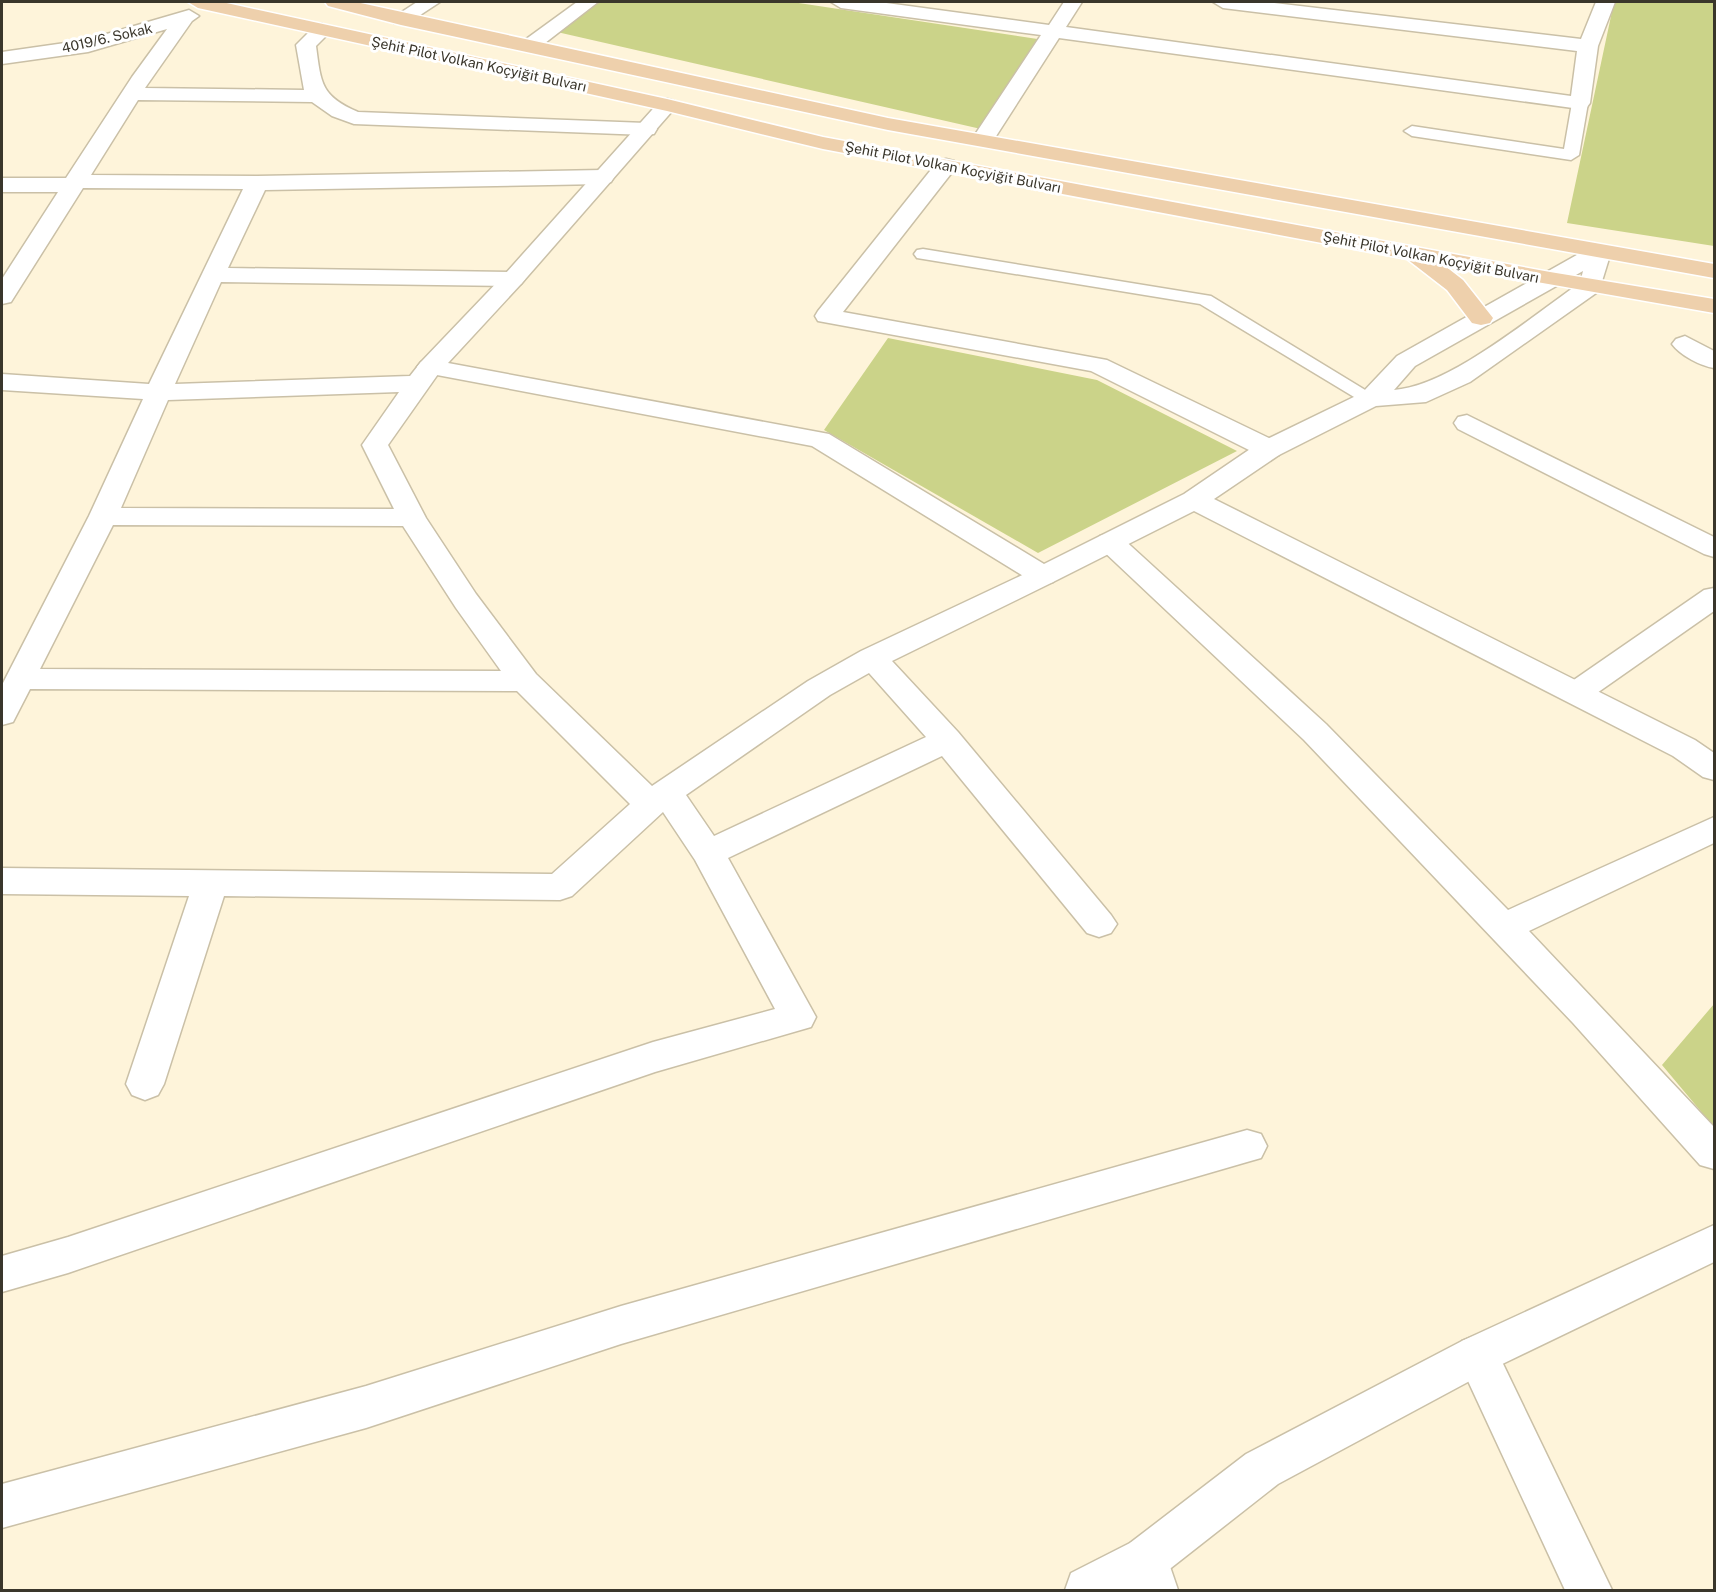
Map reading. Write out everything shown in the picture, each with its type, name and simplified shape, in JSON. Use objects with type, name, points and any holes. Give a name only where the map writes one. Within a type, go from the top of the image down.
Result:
[{"type":"main road","name":"Şehit Pilot Volkan Koçyiğit Bulvarı","points":[[335,2],[401,19],[888,124],[1714,271]]},
{"type":"main road","name":"Şehit Pilot Volkan Koçyiğit Bulvarı","points":[[203,3],[667,105],[823,143],[1550,279],[1714,306]]},
{"type":"main road","points":[[1410,253],[1455,285],[1481,318]]},
{"type":"street","points":[[401,19],[430,2]]},
{"type":"street","points":[[529,46],[588,2]]},
{"type":"street","points":[[841,2],[911,7],[1054,30],[1580,103],[1588,46],[1605,2]]},
{"type":"street","points":[[983,140],[1073,2]]},
{"type":"street","points":[[1223,2],[1588,46]]},
{"type":"street","name":"4019/6. Sokak","points":[[2,58],[88,46],[183,20],[203,3]]},
{"type":"street","points":[[2,297],[132,94],[183,20]]},
{"type":"street","points":[[322,30],[306,45],[312,90],[324,106],[354,118],[646,129]]},
{"type":"street","points":[[132,94],[317,96]]},
{"type":"street","points":[[2,1274],[68,1255],[654,1057],[798,1017],[708,853],[659,798],[525,681],[466,601],[412,518],[375,445],[423,376],[513,279],[667,105]]},
{"type":"street","points":[[946,166],[827,316],[1098,365],[1269,449]]},
{"type":"street","points":[[2,185],[603,177]]},
{"type":"street","points":[[2,714],[103,516],[257,183]]},
{"type":"street","points":[[2,881],[560,888],[659,798],[819,688],[872,658],[1194,500],[1269,449],[1371,399],[1406,361],[1599,252]]},
{"type":"street","points":[[1371,399],[1417,396],[1461,377],[1591,286],[1599,252]]},
{"type":"street","points":[[213,276],[513,279]]},
{"type":"street","points":[[1685,344],[1714,361]]},
{"type":"street","points":[[2,382],[160,392],[423,376],[820,440],[1043,576]]},
{"type":"street","points":[[1467,423],[1714,548]]},
{"type":"street","points":[[1194,500],[1684,748],[1714,769]]},
{"type":"street","points":[[103,516],[412,518]]},
{"type":"street","points":[[1110,542],[1315,732],[1586,1013],[1714,1153]]},
{"type":"street","points":[[1576,693],[1714,597]]},
{"type":"street","points":[[872,658],[947,741],[1099,924]]},
{"type":"street","points":[[20,680],[525,681]]},
{"type":"street","points":[[708,853],[947,741]]},
{"type":"street","points":[[1502,928],[1714,829]]},
{"type":"street","points":[[145,1084],[211,884]]},
{"type":"street","points":[[2,1506],[366,1407],[621,1325],[1247,1146]]},
{"type":"street","points":[[1089,1590],[1150,1575],[1262,1469],[1477,1355],[1714,1243]]},
{"type":"street","points":[[1477,1355],[1589,1590]]},
{"type":"lane","points":[[1412,131],[1571,155],[1580,103]]},
{"type":"lane","points":[[923,254],[1205,300],[1371,399]]},
{"type":"green space","points":[[599,2],[792,2],[1044,40],[981,129],[557,32]]},
{"type":"green space","points":[[1614,2],[1714,2],[1714,246],[1567,223]]},
{"type":"green space","points":[[888,338],[1097,380],[1237,451],[1038,553],[824,430]]},
{"type":"green space","points":[[1714,1004],[1714,1127],[1662,1065]]}]
